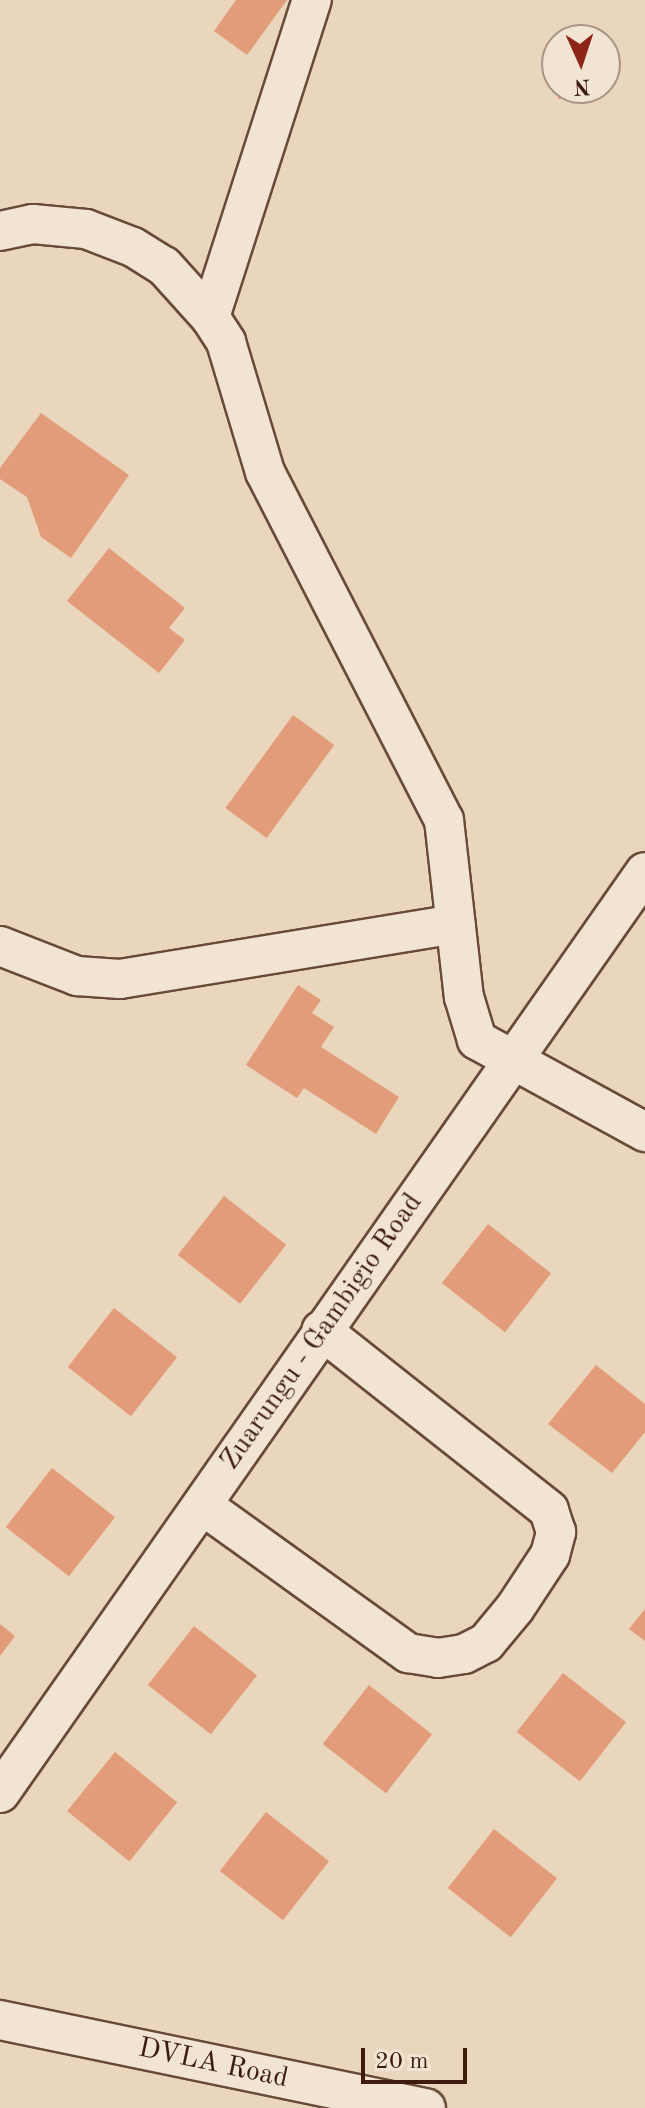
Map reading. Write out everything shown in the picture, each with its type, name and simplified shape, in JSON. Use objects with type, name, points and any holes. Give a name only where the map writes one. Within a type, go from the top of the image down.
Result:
[{"type":"street","points":[[210,317],[312,0]]},
{"type":"street","points":[[0,231],[33,224],[86,229],[133,247],[164,266],[210,317],[226,342],[265,472],[437,800],[444,820],[470,1025],[477,1040],[645,1132]]},
{"type":"street","name":"Zuarungu - Gambigio Road","points":[[0,1793],[321,1330],[645,872]]},
{"type":"street","points":[[0,946],[77,976],[120,979],[456,924]]},
{"type":"street","points":[[202,1505],[408,1653],[438,1658],[464,1654],[486,1643],[515,1608],[550,1555],[556,1532],[549,1510],[321,1330]]},
{"type":"street","name":"DVLA Road","points":[[0,2020],[426,2108]]},
{"type":"building","points":[[236,0],[287,0],[247,55],[214,31]]},
{"type":"building","points":[[41,413],[129,475],[71,558],[41,537],[27,497],[0,479],[0,468]]},
{"type":"building","points":[[109,548],[185,608],[169,628],[185,640],[159,673],[67,601]]},
{"type":"building","points":[[293,715],[334,745],[267,838],[225,808]]},
{"type":"building","points":[[298,985],[321,1000],[312,1013],[334,1027],[321,1047],[399,1097],[376,1134],[304,1088],[297,1098],[246,1065]]},
{"type":"building","points":[[224,1196],[286,1245],[240,1304],[178,1255]]},
{"type":"building","points":[[488,1224],[551,1273],[505,1332],[442,1283]]},
{"type":"building","points":[[114,1308],[177,1357],[131,1416],[68,1367]]},
{"type":"building","points":[[596,1365],[645,1404],[645,1432],[612,1473],[548,1424]]},
{"type":"building","points":[[52,1468],[115,1517],[69,1576],[6,1527]]},
{"type":"building","points":[[645,1609],[645,1641],[629,1629]]},
{"type":"building","points":[[0,1624],[15,1636],[0,1656]]},
{"type":"building","points":[[194,1626],[257,1675],[211,1734],[148,1685]]},
{"type":"building","points":[[563,1673],[626,1722],[580,1781],[517,1732]]},
{"type":"building","points":[[369,1685],[432,1734],[386,1793],[323,1744]]},
{"type":"building","points":[[115,1752],[177,1802],[129,1861],[67,1811]]},
{"type":"building","points":[[266,1812],[329,1861],[283,1920],[220,1871]]},
{"type":"building","points":[[494,1829],[557,1878],[511,1937],[448,1888]]}]
